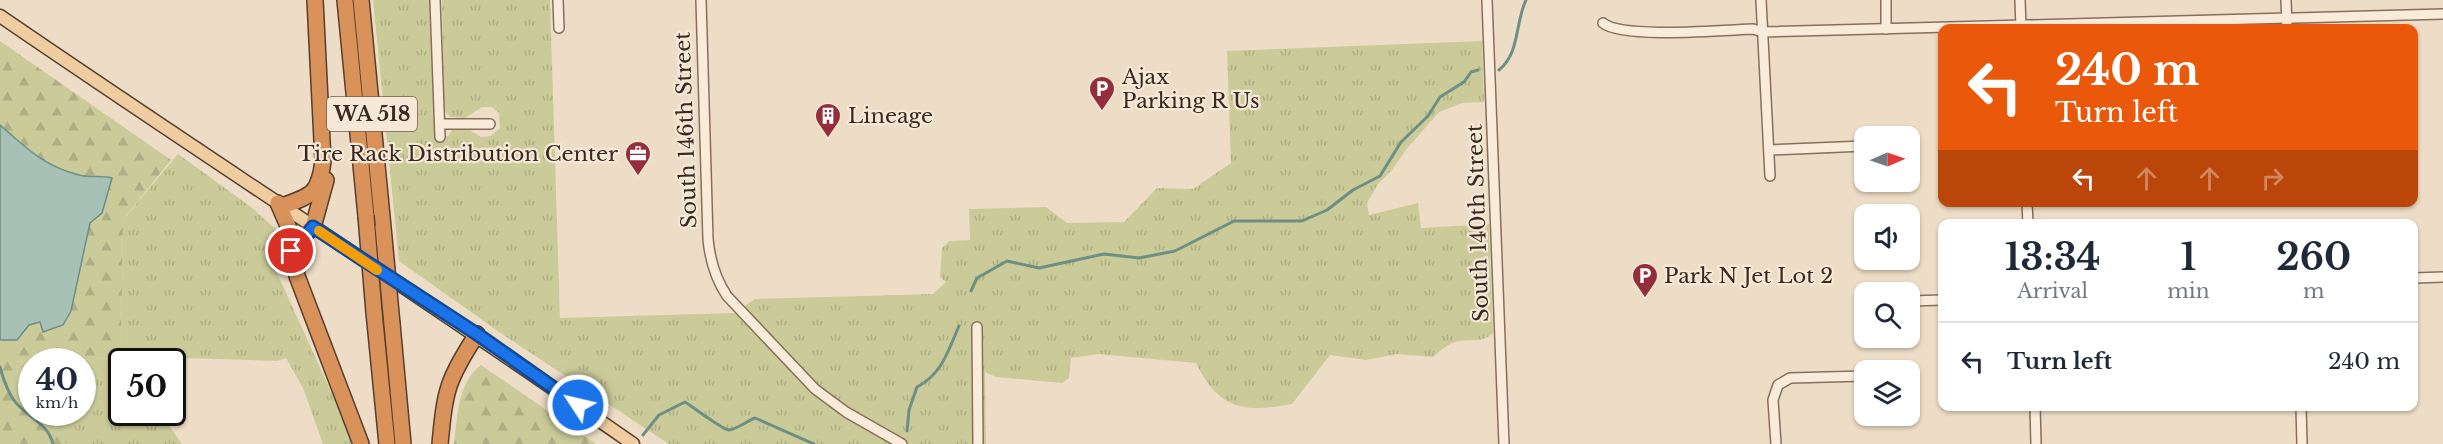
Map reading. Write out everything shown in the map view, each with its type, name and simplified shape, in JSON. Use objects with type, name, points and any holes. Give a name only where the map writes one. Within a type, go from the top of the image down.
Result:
[{"type":"highway","points":[[315,0],[321,114],[321,180],[308,197],[280,204],[292,246],[292,260],[297,276],[361,444]]},
{"type":"highway","name":"WA 518","points":[[345,0],[387,444]]},
{"type":"highway","name":"WA 518","points":[[361,0],[403,444]]},
{"type":"highway","points":[[292,246],[303,239],[313,227],[327,171],[327,147],[321,114]]},
{"type":"highway","points":[[440,444],[445,397],[451,376],[477,334]]},
{"type":"main road","points":[[0,16],[184,143],[477,334],[633,444]]},
{"type":"street","points":[[435,0],[440,137]]},
{"type":"street","points":[[558,0],[559,28]]},
{"type":"street","name":"South 146th Street","points":[[700,0],[710,259],[718,283],[727,296],[816,389],[846,412],[902,444]]},
{"type":"street","name":"South 140th Street","points":[[1487,0],[1504,444]]},
{"type":"street","points":[[1761,0],[1770,176]]},
{"type":"street","points":[[1886,0],[1886,29]]},
{"type":"street","points":[[2020,0],[2021,24]]},
{"type":"street","points":[[2286,0],[2287,24]]},
{"type":"street","points":[[2088,24],[2443,14]]},
{"type":"street","points":[[1603,23],[1610,28],[1640,32],[1938,28]]},
{"type":"street","points":[[440,124],[490,124]]},
{"type":"street","points":[[1769,150],[1854,146]]},
{"type":"street","points":[[2418,278],[2443,277]]},
{"type":"street","points":[[1920,301],[1938,300]]},
{"type":"street","points":[[977,327],[978,444]]},
{"type":"street","points":[[1776,444],[1773,400],[1778,385],[1790,378],[1854,376]]},
{"type":"street","points":[[2035,411],[2037,444]]},
{"type":"street","points":[[2301,411],[2302,444]]},
{"type":"green space","points":[[373,0],[431,0],[435,137],[448,136],[453,129],[468,129],[481,137],[491,136],[500,128],[499,113],[492,107],[482,107],[465,118],[450,117],[444,110],[442,0],[550,0],[560,318],[734,313],[755,299],[933,294],[946,282],[940,277],[942,248],[949,241],[970,240],[969,209],[1046,207],[1067,223],[1124,222],[1157,188],[1193,189],[1231,163],[1227,51],[1482,41],[1484,102],[1462,103],[1439,112],[1378,184],[1367,203],[1369,215],[1418,203],[1421,228],[1489,224],[1493,333],[1481,339],[1452,343],[1433,357],[1397,354],[1366,360],[1330,355],[1292,404],[1275,407],[1247,407],[1224,399],[1205,379],[1196,363],[1099,354],[1071,358],[1069,378],[1062,383],[996,377],[985,372],[986,444],[669,444],[502,334],[399,261]]},
{"type":"green space","points":[[0,41],[171,160],[123,220],[121,348],[108,348],[108,358],[96,359],[96,348],[18,348],[18,362],[11,362],[18,373],[18,426],[54,426],[66,444],[0,444]]},
{"type":"green space","points":[[178,154],[251,207],[279,232],[276,271],[338,407],[351,444],[323,444],[303,388],[286,358],[277,361],[186,358],[186,348],[121,348],[123,220]]},
{"type":"green space","points":[[108,358],[108,426],[169,426],[182,444],[66,444],[54,426],[96,426],[96,359]]},
{"type":"green space","points":[[11,362],[18,362],[18,373]]},
{"type":"green space","points":[[481,365],[596,444],[454,444],[463,391],[473,372]]},
{"type":"shaded area","points":[[0,125],[27,149],[55,167],[79,175],[112,178],[102,213],[90,223],[71,311],[63,325],[43,332],[40,322],[29,325],[17,340],[0,340]]},
{"type":"waterway","points":[[1499,70],[1511,55],[1526,0]]},
{"type":"waterway","points":[[971,291],[977,278],[1007,261],[1039,268],[1104,254],[1139,258],[1175,251],[1234,221],[1302,221],[1327,210],[1353,190],[1380,176],[1401,142],[1428,116],[1440,97],[1464,82],[1471,72],[1478,70]]},
{"type":"waterway","points":[[907,431],[909,410],[917,387],[926,382],[938,369],[959,326]]},
{"type":"waterway","points":[[0,367],[13,398],[44,427],[53,444]]},
{"type":"waterway","points":[[643,435],[659,415],[685,402],[729,430],[755,418],[814,444]]},
{"type":"slow traffic","points":[[319,231],[377,270]]},
{"type":"place","name":"Ajax Parking R Us","points":[[1102,112]]},
{"type":"place","name":"Lineage","points":[[828,139]]},
{"type":"place","name":"Tire Rack Distribution Center","points":[[638,177]]},
{"type":"place","name":"Park N Jet Lot 2","points":[[1645,299]]},
{"type":"route","points":[[291,251],[292,246],[303,239],[313,227],[477,334],[578,405]]}]
